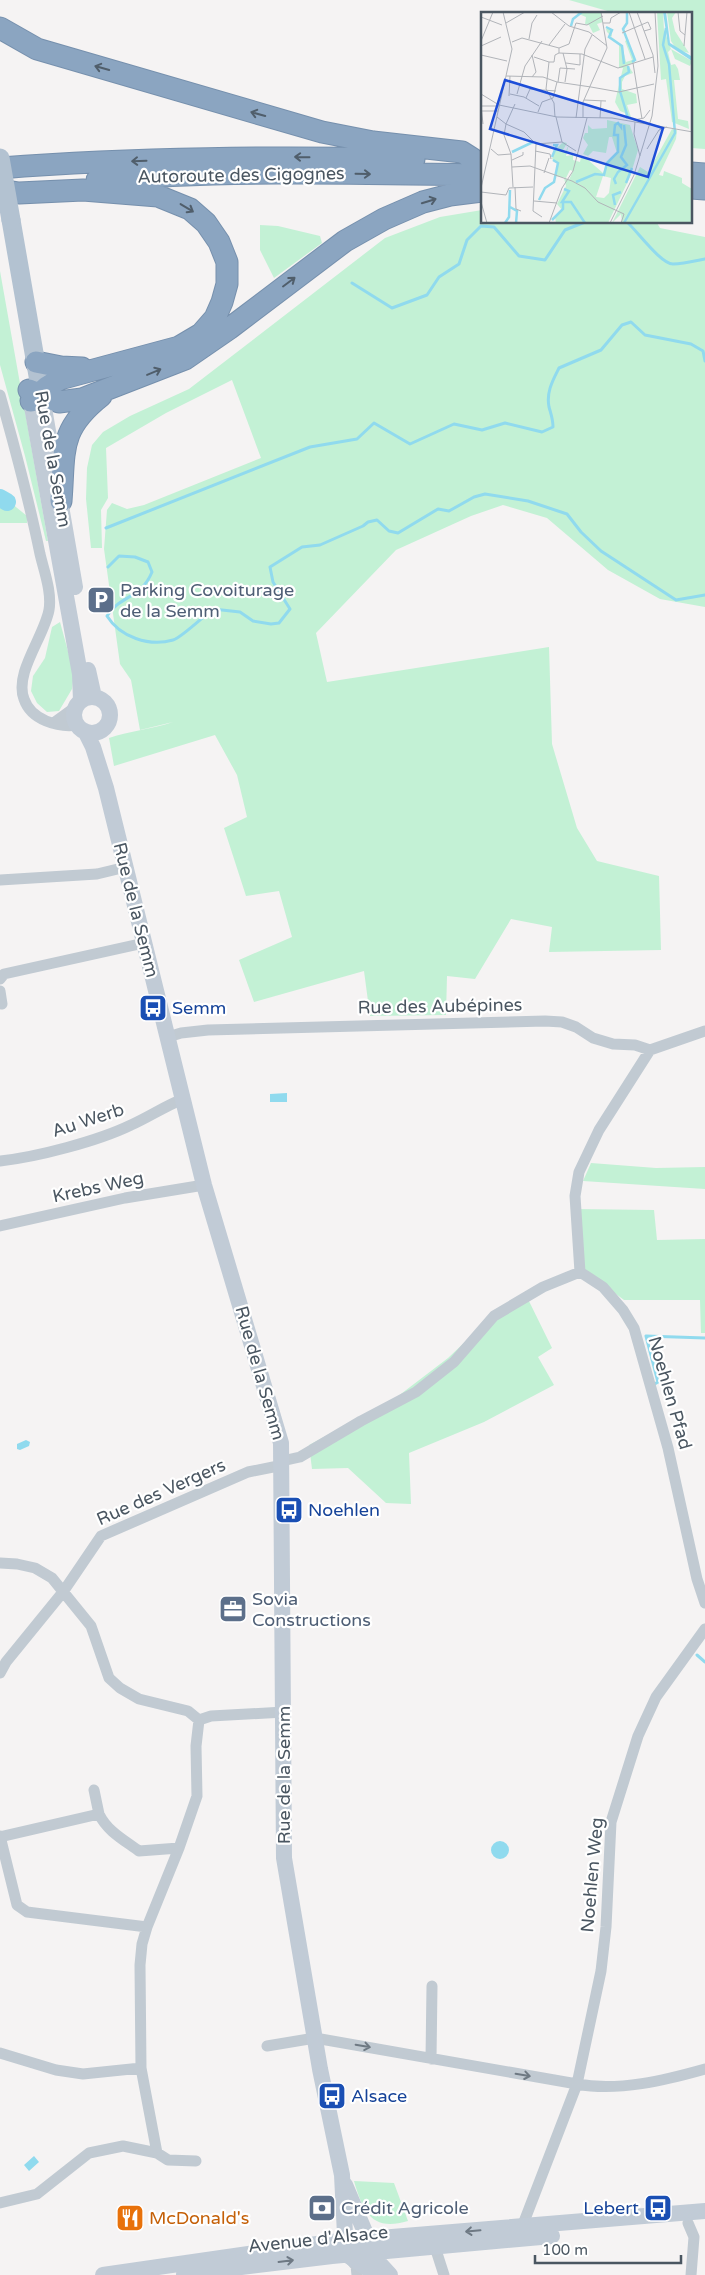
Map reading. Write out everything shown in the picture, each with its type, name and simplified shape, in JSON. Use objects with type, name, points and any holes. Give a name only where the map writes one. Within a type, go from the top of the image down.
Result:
[{"type":"highway","points":[[0,28],[37,49],[293,124],[373,142],[462,152],[479,165]]},
{"type":"highway","name":"Autoroute des Cigognes","points":[[0,168],[139,161],[290,157],[479,165]]},
{"type":"highway","name":"Autoroute des Cigognes","points":[[0,188],[138,177],[479,165]]},
{"type":"highway","points":[[692,173],[705,174]]},
{"type":"highway","points":[[0,188],[19,193],[83,190],[158,196],[190,209],[206,223],[219,242],[227,262],[227,284],[222,302],[215,318],[200,334],[179,347],[60,379],[34,394]]},
{"type":"highway","points":[[692,188],[705,189]]},
{"type":"highway","points":[[34,394],[59,402],[82,399],[185,359],[230,328],[345,241],[384,219],[432,200],[450,195],[481,191]]},
{"type":"highway","points":[[36,362],[61,367],[110,365]]},
{"type":"highway","points":[[61,501],[66,440],[72,424],[86,408],[109,390]]},
{"type":"main road","points":[[0,158],[5,222]]},
{"type":"main road","name":"Rue de la Semm","points":[[5,222],[36,362],[34,394],[61,501],[88,670],[84,701]]},
{"type":"main road","name":"Rue de la Semm","points":[[5,222],[84,701]]},
{"type":"main road","points":[[84,701],[104,702],[109,710],[109,720],[101,730],[91,733],[81,728],[74,716],[84,701]]},
{"type":"main road","name":"Rue de la Semm","points":[[81,728],[92,742],[106,788],[204,1185],[273,1410],[281,1443],[284,1858],[315,2038],[343,2181],[345,2248]]},
{"type":"main road","name":"Rue de la Semm","points":[[101,730],[101,749],[106,788]]},
{"type":"main road","name":"Rue de la Semm","points":[[343,2181],[369,2245],[390,2275]]},
{"type":"main road","name":"Avenue d'Alsace","points":[[103,2275],[153,2271],[522,2227],[705,2211]]},
{"type":"main road","name":"Avenue d'Alsace","points":[[369,2245],[435,2247],[705,2221]]},
{"type":"main road","points":[[345,2248],[374,2275]]},
{"type":"main road","name":"Avenue d'Alsace","points":[[174,2275],[345,2248]]},
{"type":"street","points":[[0,395],[27,494],[47,583],[49,608],[22,678],[21,689],[24,700],[31,711],[43,720],[81,728]]},
{"type":"street","points":[[55,722],[84,701]]},
{"type":"street","points":[[0,880],[97,874],[126,867]]},
{"type":"street","points":[[0,979],[4,974],[144,942]]},
{"type":"street","points":[[0,991],[2,1004]]},
{"type":"street","name":"Rue des Aubépines","points":[[168,1037],[181,1033],[208,1030],[545,1021],[562,1022],[593,1038],[613,1044],[635,1046],[650,1050]]},
{"type":"street","points":[[580,1272],[575,1196],[579,1172],[599,1130],[650,1050],[705,1030]]},
{"type":"street","name":"Au Werb","points":[[0,1161],[21,1158],[85,1141],[131,1126],[162,1107],[183,1099]]},
{"type":"street","name":"Krebs Weg","points":[[0,1226],[125,1198],[204,1185]]},
{"type":"street","name":"Rue des Vergers","points":[[0,1673],[6,1662],[63,1592],[101,1536],[248,1472],[300,1457],[361,1421],[416,1392],[454,1362],[494,1316],[543,1287],[580,1272]]},
{"type":"street","name":"Noehlen Pfad","points":[[580,1272],[603,1287],[634,1328],[668,1448],[697,1579],[705,1603]]},
{"type":"street","points":[[0,1563],[35,1568],[52,1578],[91,1626],[109,1678],[120,1688],[139,1699],[188,1710],[199,1720]]},
{"type":"street","name":"Noehlen Weg","points":[[522,2227],[577,2084],[601,1971],[606,1927],[611,1822],[638,1736],[656,1697],[705,1629]]},
{"type":"street","points":[[199,1720],[210,1716],[284,1712]]},
{"type":"street","points":[[157,2153],[141,2068],[140,1965],[142,1944],[197,1796],[196,1746],[199,1720]]},
{"type":"street","points":[[94,1790],[104,1824],[139,1851],[179,1848]]},
{"type":"street","points":[[100,1814],[0,1836],[16,1905],[27,1912],[148,1927]]},
{"type":"street","points":[[431,2059],[432,1986]]},
{"type":"street","points":[[267,2046],[315,2038],[603,2087],[652,2081],[705,2069]]},
{"type":"street","points":[[0,2054],[56,2070],[83,2074],[141,2068]]},
{"type":"street","points":[[0,2204],[37,2194],[89,2153],[123,2146],[157,2153],[168,2160],[196,2161]]},
{"type":"street","points":[[688,2223],[694,2237],[691,2275]]},
{"type":"street","points":[[435,2247],[444,2275]]},
{"type":"street","name":"Rue de la Semm","points":[[345,2248],[356,2266],[357,2275]]},
{"type":"green space","points":[[569,0],[705,0],[705,149],[692,148],[692,12],[611,12]]},
{"type":"green space","points":[[481,210],[481,224],[658,224],[660,228],[705,237],[705,607],[660,599],[608,570],[547,518],[503,505],[471,516],[396,550],[316,633],[327,682],[549,647],[552,744],[577,828],[597,861],[659,876],[661,950],[549,952],[552,927],[511,919],[475,979],[447,976],[446,1015],[370,1016],[364,971],[254,1002],[239,960],[292,937],[279,891],[246,896],[224,828],[247,817],[237,775],[215,735],[114,766],[109,738],[173,722],[140,730],[131,680],[120,664],[104,549],[107,510],[112,503],[127,509],[144,505],[261,458],[232,380],[166,413],[106,448],[108,498],[101,510],[102,548],[91,548],[86,499],[87,468],[92,445],[103,432],[130,416],[189,389],[385,238],[440,217]]},
{"type":"green space","points":[[260,225],[278,226],[320,236],[322,243],[274,278],[260,250]]},
{"type":"green space","points":[[0,271],[48,541],[46,541],[0,365]]},
{"type":"green space","points":[[0,494],[27,516],[27,523],[0,523]]},
{"type":"green space","points":[[60,622],[74,673],[72,689],[59,711],[47,712],[37,703],[31,691],[33,676],[45,658],[52,627]]},
{"type":"green space","points":[[591,1163],[656,1168],[705,1167],[705,1189],[583,1181]]},
{"type":"green space","points":[[574,1209],[654,1210],[657,1240],[705,1239],[705,1333],[701,1333],[700,1300],[624,1300],[581,1268]]},
{"type":"green space","points":[[525,1293],[552,1348],[538,1357],[554,1385],[484,1422],[409,1453],[411,1504],[386,1503],[348,1468],[312,1469],[309,1445],[393,1400],[448,1358],[505,1304]]},
{"type":"green space","points":[[354,2181],[394,2183],[408,2221],[386,2224],[371,2217],[361,2202]]},
{"type":"water","points":[[287,1093],[287,1102],[270,1102],[270,1094]]},
{"type":"water","points":[[26,1440],[30,1442],[29,1446],[20,1450],[17,1449],[17,1444]]},
{"type":"water","points":[[500,1841],[506,1844],[509,1850],[506,1856],[500,1859],[494,1856],[491,1850],[494,1844]]},
{"type":"water","points":[[34,2156],[39,2162],[29,2171],[24,2165]]},
{"type":"waterway","points":[[352,283],[392,308],[427,295],[439,277],[459,264],[467,240],[481,226],[494,227],[519,256],[545,260],[565,230],[580,224]]},
{"type":"waterway","points":[[629,224],[668,263],[681,264],[705,259]]},
{"type":"waterway","points":[[106,528],[310,447],[357,439],[374,423],[410,444],[454,424],[482,430],[505,423],[542,432],[553,427],[548,396],[559,368],[601,350],[622,325],[631,322],[645,335],[691,344],[703,351],[705,361]]},
{"type":"waterway","points":[[108,567],[119,556],[135,557],[148,562],[152,572],[142,587],[118,604],[107,616],[119,630],[136,639],[154,642],[173,640],[213,609],[240,612],[253,621],[271,624],[279,623],[290,609],[273,582],[270,567],[302,547],[320,545],[368,522],[377,520],[389,531],[398,533],[438,509],[449,511],[474,497],[485,494],[528,501],[567,514],[581,532],[601,551],[676,600],[705,595]]},
{"type":"waterway","points":[[0,498],[7,502]]},
{"type":"waterway","points":[[653,1385],[658,1382],[646,1336],[705,1338]]},
{"type":"waterway","points":[[697,1655],[705,1662]]},
{"type":"place","name":"Parking Covoiturage de la Semm","points":[[101,600]]},
{"type":"place","name":"Semm","points":[[153,1008]]},
{"type":"place","name":"Noehlen","points":[[289,1510]]},
{"type":"place","name":"Sovia Constructions","points":[[233,1609]]},
{"type":"place","name":"Alsace","points":[[332,2096]]},
{"type":"place","name":"Crédit Agricole","points":[[322,2208]]},
{"type":"place","name":"Lebert","points":[[658,2208]]},
{"type":"place","name":"McDonald's","points":[[130,2218]]}]
